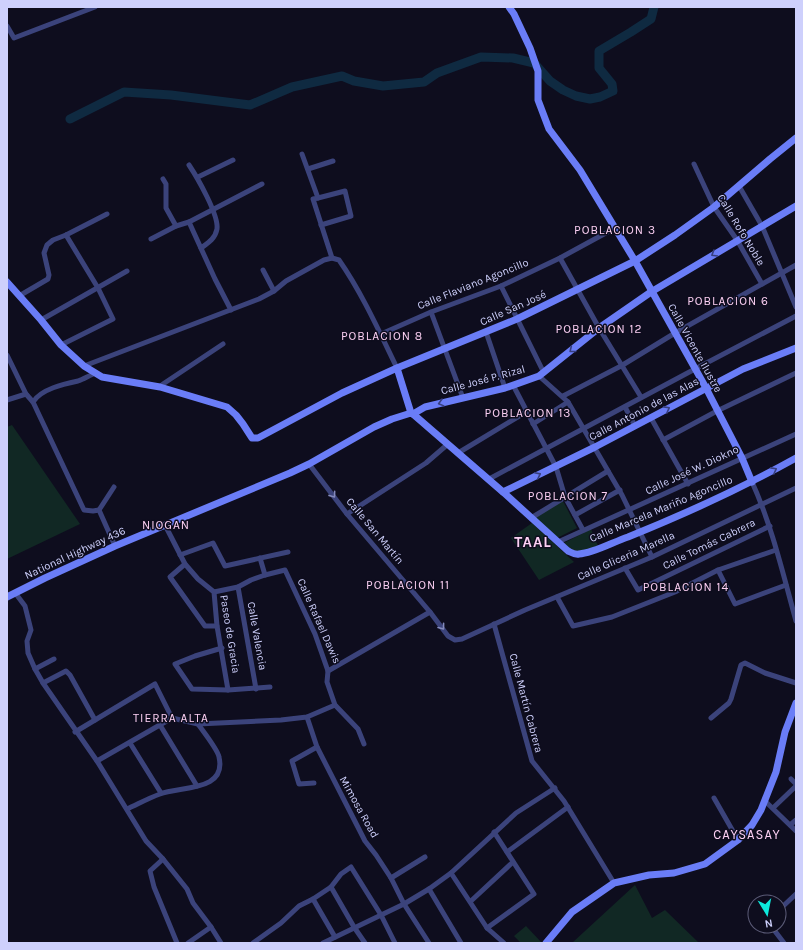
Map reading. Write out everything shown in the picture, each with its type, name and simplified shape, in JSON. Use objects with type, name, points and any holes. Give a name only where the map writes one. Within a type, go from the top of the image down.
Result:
[{"type":"street","points":[[7,26],[14,38],[95,7]]},
{"type":"street","name":"Calle Vicente Ilustre","points":[[509,7],[514,14],[530,48],[538,71],[538,100],[549,129],[580,170],[635,261],[706,388],[742,458],[752,482]]},
{"type":"street","name":"Calle San José","points":[[160,387],[227,407],[236,414],[252,438],[258,438],[342,393],[397,368],[517,319],[635,261],[714,207],[796,138]]},
{"type":"street","points":[[302,154],[318,198]]},
{"type":"street","points":[[198,177],[233,160]]},
{"type":"street","points":[[308,169],[333,161]]},
{"type":"street","name":"Calle Rofo Noble","points":[[694,164],[714,207],[737,240],[762,284]]},
{"type":"street","points":[[189,165],[198,177],[212,209],[217,229],[212,241],[202,248]]},
{"type":"street","points":[[163,178],[166,184],[166,208],[176,226]]},
{"type":"street","points":[[151,239],[176,226],[190,222],[212,209],[262,184]]},
{"type":"street","points":[[739,186],[762,226],[796,307]]},
{"type":"street","points":[[321,225],[351,216],[345,191],[313,199],[321,225],[332,258]]},
{"type":"street","name":"Calle José P. Rizal","points":[[197,511],[271,482],[309,464],[374,427],[392,419],[425,408],[505,388],[541,374],[599,328],[651,292],[796,206]]},
{"type":"street","points":[[19,296],[48,279],[49,275],[44,253],[47,245],[53,240],[107,214]]},
{"type":"street","points":[[190,222],[215,279],[231,310]]},
{"type":"street","name":"Calle Flaviano Agoncillo","points":[[380,334],[431,312],[501,286],[560,258],[614,228]]},
{"type":"street","points":[[61,345],[113,319],[98,288],[66,235]]},
{"type":"street","points":[[84,366],[259,299],[315,264],[332,258],[339,260],[346,270],[380,334],[397,368],[412,413]]},
{"type":"street","points":[[560,258],[621,366],[641,397]]},
{"type":"street","points":[[563,396],[621,366],[675,333],[796,265]]},
{"type":"street","points":[[264,270],[274,291]]},
{"type":"street","points":[[41,320],[126,272]]},
{"type":"street","points":[[7,282],[61,345],[84,366],[102,377],[160,387],[224,344]]},
{"type":"street","points":[[501,286],[541,374],[568,402],[584,428],[620,490],[652,557]]},
{"type":"street","points":[[431,312],[464,398]]},
{"type":"street","points":[[489,479],[796,316]]},
{"type":"street","points":[[486,332],[505,388]]},
{"type":"street","name":"Calle Antonio de las Alas","points":[[503,492],[556,467],[743,369],[796,348]]},
{"type":"street","points":[[7,355],[26,394],[33,402],[84,510],[99,510],[114,487]]},
{"type":"street","points":[[33,402],[37,396],[69,382],[79,380],[96,373]]},
{"type":"street","points":[[663,440],[717,411],[796,373]]},
{"type":"street","points":[[513,385],[556,467],[565,497],[583,530]]},
{"type":"street","points":[[7,400],[26,394]]},
{"type":"street","points":[[533,424],[568,402]]},
{"type":"street","points":[[625,407],[635,426]]},
{"type":"street","points":[[458,453],[526,412]]},
{"type":"street","name":"Calle Marcela Mariño Agoncillo","points":[[412,413],[489,479],[558,542],[572,553],[579,554],[641,532],[687,512],[752,482],[796,458]]},
{"type":"street","points":[[651,418],[688,484]]},
{"type":"street","name":"Calle José W. Diokno","points":[[558,542],[796,434]]},
{"type":"street","points":[[347,514],[426,463],[448,444]]},
{"type":"street","name":"Calle San Martín","points":[[309,464],[347,514],[430,612],[448,636],[455,640],[462,639]]},
{"type":"street","points":[[531,518],[608,471]]},
{"type":"street","points":[[752,482],[770,526],[796,621]]},
{"type":"street","name":"Calle Gliceria Marella","points":[[462,639],[652,557],[796,488]]},
{"type":"street","points":[[575,515],[620,490]]},
{"type":"street","points":[[99,510],[115,546]]},
{"type":"street","name":"National Highway 436","points":[[7,598],[45,578],[197,511]]},
{"type":"street","name":"Paseo de Gracia","points":[[165,525],[185,564],[198,579],[214,592],[217,626],[222,648],[228,690]]},
{"type":"street","name":"Calle Tomás Cabrera","points":[[625,568],[638,590],[770,526]]},
{"type":"street","points":[[180,555],[213,543],[225,566],[288,552]]},
{"type":"street","points":[[557,597],[572,626],[612,617],[675,592],[718,570],[776,550]]},
{"type":"street","points":[[260,558],[265,575]]},
{"type":"street","points":[[185,564],[170,577],[205,626],[217,626]]},
{"type":"street","name":"Calle Rafael Dawis","points":[[214,592],[238,587],[251,580],[285,570],[315,634],[328,671],[430,612]]},
{"type":"street","points":[[718,570],[735,604],[786,586]]},
{"type":"street","name":"Calle Valencia","points":[[238,587],[256,689]]},
{"type":"street","points":[[16,594],[25,606],[30,624],[31,630],[27,641],[28,653],[43,683],[75,732],[97,762],[146,841],[163,859],[187,889],[193,904],[211,927],[221,943]]},
{"type":"street","name":"Calle Martín Cabrera","points":[[494,624],[532,761],[555,788],[568,807],[614,883]]},
{"type":"street","points":[[222,648],[175,664],[192,690],[256,689],[270,687]]},
{"type":"street","points":[[35,669],[54,658]]},
{"type":"street","points":[[711,718],[729,703],[741,665],[745,664],[765,673],[796,683]]},
{"type":"street","points":[[43,683],[66,671],[70,675],[95,720]]},
{"type":"street","points":[[328,671],[327,682],[335,705],[358,728],[364,744]]},
{"type":"street","points":[[75,732],[155,684],[172,718]]},
{"type":"street","points":[[546,943],[572,912],[614,883],[649,875],[674,873],[705,864],[738,840],[752,825],[765,801],[776,772],[785,732],[796,703]]},
{"type":"street","points":[[97,762],[172,718],[198,724],[281,720],[306,717],[335,705]]},
{"type":"street","name":"Mimosa Road","points":[[306,717],[317,747],[365,840],[391,878],[404,904],[429,943]]},
{"type":"street","points":[[127,809],[161,793],[209,783],[216,777],[220,769],[219,756],[198,724]]},
{"type":"street","points":[[160,725],[197,786]]},
{"type":"street","points":[[130,743],[161,793]]},
{"type":"street","points":[[314,783],[298,784],[292,761],[317,747]]},
{"type":"street","points":[[773,808],[796,785],[791,779]]},
{"type":"street","points":[[323,943],[404,904],[429,889],[451,873],[516,813],[555,788]]},
{"type":"street","points":[[714,798],[738,840]]},
{"type":"street","points":[[765,801],[796,831]]},
{"type":"street","points":[[507,852],[568,807]]},
{"type":"street","points":[[790,825],[796,820]]},
{"type":"street","points":[[488,928],[534,894],[494,832]]},
{"type":"street","points":[[391,878],[425,857]]},
{"type":"street","points":[[163,859],[150,871],[154,887],[177,943]]},
{"type":"street","points":[[471,901],[513,862]]},
{"type":"street","points":[[253,943],[281,924],[299,906],[331,887],[340,874],[351,867],[381,915],[395,943]]},
{"type":"street","points":[[451,873],[488,928],[504,943]]},
{"type":"street","points":[[331,887],[365,943]]},
{"type":"street","points":[[429,889],[462,943]]},
{"type":"street","points":[[787,902],[796,894]]},
{"type":"street","points":[[313,899],[335,937]]},
{"type":"street","points":[[188,943],[211,927]]},
{"type":"street","points":[[777,934],[784,943]]},
{"type":"green space","points":[[12,425],[80,524],[7,559],[7,427]]},
{"type":"green space","points":[[562,501],[577,528],[557,538],[534,518]]},
{"type":"green space","points":[[532,523],[574,562],[539,580],[511,538]]},
{"type":"green space","points":[[591,529],[598,546],[584,551],[576,551],[564,543]]},
{"type":"green space","points":[[635,885],[652,918],[665,910],[699,943],[572,943]]},
{"type":"green space","points":[[526,926],[542,943],[521,943],[514,936]]},
{"type":"waterway","points":[[70,119],[124,92],[171,95],[250,105],[292,87],[342,76],[354,81],[383,86],[424,82],[437,73],[481,57],[513,58],[534,63],[550,81],[563,90],[576,96],[590,99],[600,97],[613,91],[612,84],[599,68],[599,51],[651,19],[654,7]]},
{"type":"district","name":"POBLACION 3","points":[[615,230]]},
{"type":"district","name":"POBLACION 6","points":[[728,301]]},
{"type":"district","name":"POBLACION 12","points":[[599,329]]},
{"type":"district","name":"POBLACION 8","points":[[382,336]]},
{"type":"district","name":"POBLACION 13","points":[[528,413]]},
{"type":"district","name":"POBLACION 7","points":[[568,496]]},
{"type":"district","name":"NIOGAN","points":[[166,525]]},
{"type":"district","name":"TAAL","points":[[533,542]]},
{"type":"district","name":"POBLACION 11","points":[[408,585]]},
{"type":"district","name":"POBLACION 14","points":[[686,587]]},
{"type":"district","name":"TIERRA ALTA","points":[[171,718]]},
{"type":"district","name":"CAYSASAY","points":[[747,834]]}]
